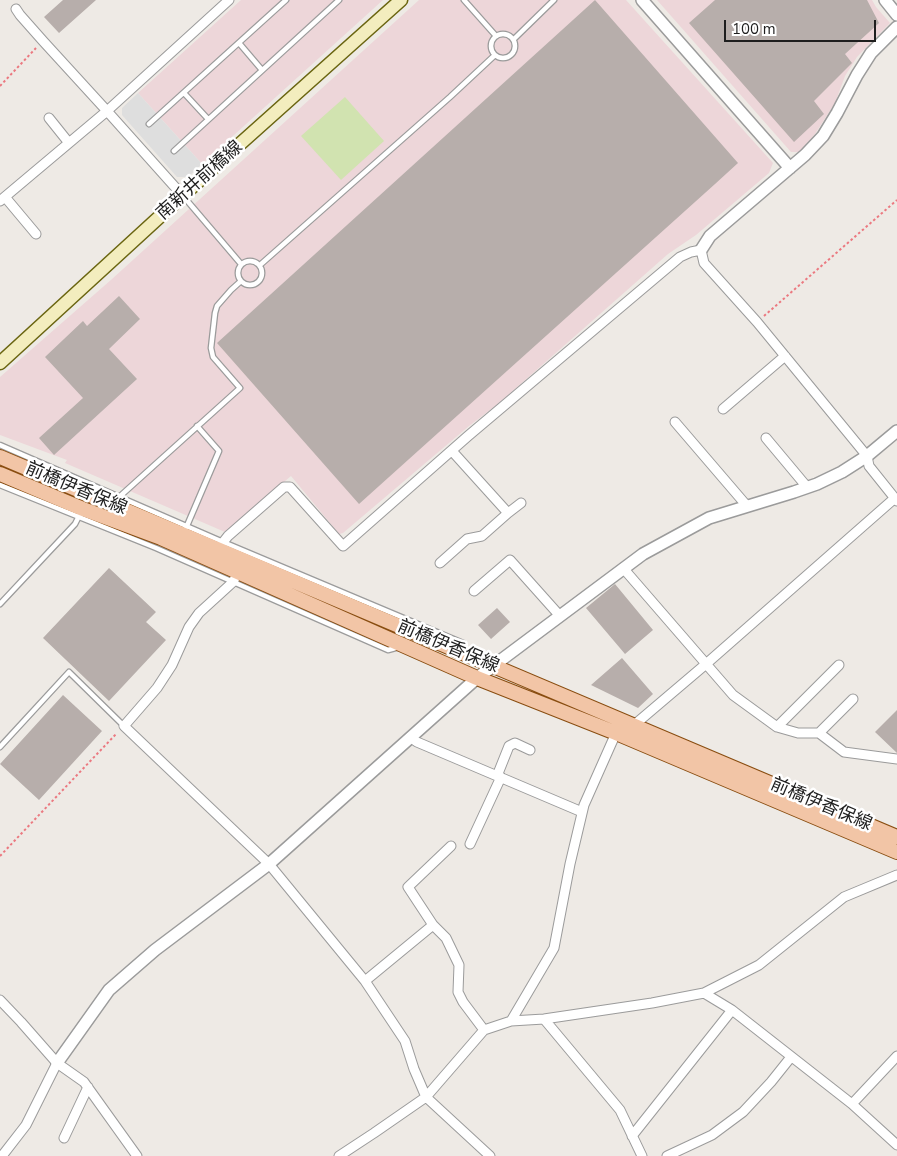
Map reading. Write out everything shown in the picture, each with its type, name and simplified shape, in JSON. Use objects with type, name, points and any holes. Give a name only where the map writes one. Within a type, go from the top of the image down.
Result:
[{"type":"main road","name":"南新井前橋線","points":[[0,363],[401,0]]},
{"type":"main road","name":"前橋伊香保線","points":[[5,455],[220,546],[276,582],[405,646],[477,678],[616,733],[897,852]]},
{"type":"main road","name":"前橋伊香保線","points":[[0,474],[36,494],[158,543],[235,577],[276,582],[404,624],[493,666],[897,837]]},
{"type":"street","points":[[36,234],[2,199],[107,111],[229,0]]},
{"type":"street","points":[[642,0],[790,168]]},
{"type":"street","points":[[885,0],[897,15]]},
{"type":"street","points":[[16,9],[42,41],[183,196]]},
{"type":"street","points":[[633,726],[896,499],[869,466],[867,456],[757,322],[704,264],[701,250],[710,236],[805,155],[823,136],[857,74],[871,53],[897,27]]},
{"type":"street","points":[[49,118],[69,142]]},
{"type":"street","points":[[220,546],[284,487],[290,487],[343,546],[680,257],[701,250]]},
{"type":"street","points":[[723,409],[785,356]]},
{"type":"street","points":[[675,422],[747,506]]},
{"type":"street","points":[[3,1150],[26,1124],[57,1063],[109,990],[155,950],[269,864],[477,678],[643,554],[709,518],[794,492],[842,472],[867,456],[897,431]]},
{"type":"street","points":[[766,438],[807,486]]},
{"type":"street","points":[[452,451],[508,513]]},
{"type":"street","points":[[440,563],[467,539],[482,536],[521,503]]},
{"type":"street","points":[[474,590],[510,560],[560,616]]},
{"type":"street","points":[[624,568],[733,695],[777,727],[798,733],[819,734],[844,752],[897,759]]},
{"type":"street","points":[[235,577],[199,613],[189,627],[172,665],[157,688],[124,726],[269,864],[365,981],[405,1041],[426,1097],[490,1156]]},
{"type":"street","points":[[777,727],[839,665]]},
{"type":"street","points":[[819,734],[853,700]]},
{"type":"street","points":[[511,1021],[554,948],[584,804],[616,733]]},
{"type":"street","points":[[410,737],[417,742],[582,812]]},
{"type":"street","points":[[470,844],[510,746],[515,743],[530,750]]},
{"type":"street","points":[[451,846],[408,887],[434,925],[446,938],[459,965],[458,992],[463,1002],[484,1030]]},
{"type":"street","points":[[339,1156],[426,1097],[484,1030],[511,1021],[544,1019],[704,993],[759,965],[844,897],[897,875]]},
{"type":"street","points":[[365,981],[434,925]]},
{"type":"street","points":[[704,993],[732,1010],[852,1104],[897,1145]]},
{"type":"street","points":[[0,1000],[57,1063],[84,1082],[138,1156]]},
{"type":"street","points":[[632,1136],[732,1010]]},
{"type":"street","points":[[544,1019],[620,1110],[642,1156]]},
{"type":"street","points":[[852,1104],[897,1056]]},
{"type":"street","points":[[667,1156],[712,1136],[743,1112],[791,1057]]},
{"type":"street","points":[[64,1138],[88,1087]]},
{"type":"lane","points":[[149,124],[286,0]]},
{"type":"lane","points":[[174,150],[338,0]]},
{"type":"lane","points":[[464,0],[496,36]]},
{"type":"lane","points":[[514,39],[554,0]]},
{"type":"lane","points":[[504,33],[514,39],[516,47],[509,57],[501,58],[495,54],[491,47],[496,36],[504,33]]},
{"type":"lane","points":[[238,43],[262,70]]},
{"type":"lane","points":[[260,265],[450,97],[495,54]]},
{"type":"lane","points":[[184,93],[208,119]]},
{"type":"lane","points":[[183,196],[241,264]]},
{"type":"lane","points":[[249,260],[260,265],[263,273],[257,283],[250,285],[241,281],[238,275],[241,264],[249,260]]},
{"type":"lane","points":[[116,501],[240,388],[213,357],[211,348],[217,306],[230,290],[241,281]]},
{"type":"lane","points":[[184,530],[219,452],[197,426]]},
{"type":"lane","points":[[0,445],[5,455]]},
{"type":"lane","points":[[0,485],[36,494]]},
{"type":"lane","points":[[0,604],[75,524],[80,513]]},
{"type":"lane","points":[[404,624],[463,643]]},
{"type":"lane","points":[[0,747],[69,672],[124,726]]},
{"type":"path","points":[[0,86],[42,41]]},
{"type":"path","points":[[757,322],[897,200]]},
{"type":"path","points":[[0,856],[124,726]]},
{"type":"shaded area","points":[[241,0],[383,0],[202,164],[138,93]]},
{"type":"shaded area","points":[[419,0],[626,0],[773,163],[769,173],[696,235],[668,254],[498,404],[469,426],[343,533],[339,534],[291,476],[225,532],[65,463],[67,460],[0,435],[0,377],[112,279]]},
{"type":"shaded area","points":[[657,0],[872,0],[890,23],[857,57],[845,76],[835,103],[815,134],[799,152],[791,152]]},
{"type":"shaded area","points":[[138,93],[202,164],[188,177],[177,177],[122,115],[122,108]]},
{"type":"green space","points":[[345,97],[384,141],[341,180],[301,136]]},
{"type":"building","points":[[63,0],[96,0],[59,33],[44,17]]},
{"type":"building","points":[[595,0],[738,163],[359,504],[217,343]]},
{"type":"building","points":[[715,0],[867,0],[879,23],[845,54],[852,63],[814,101],[824,114],[794,142],[689,23]]},
{"type":"building","points":[[119,296],[140,319],[109,349],[137,379],[54,455],[39,438],[83,398],[45,357],[83,321],[87,326]]},
{"type":"building","points":[[109,568],[156,612],[146,622],[166,640],[109,701],[43,638]]},
{"type":"building","points":[[615,584],[653,630],[625,654],[586,608]]},
{"type":"building","points":[[497,608],[510,622],[491,639],[478,625]]},
{"type":"building","points":[[622,658],[653,694],[638,708],[591,685]]},
{"type":"building","points":[[63,695],[102,731],[39,800],[0,764]]},
{"type":"building","points":[[897,710],[897,753],[875,732]]}]
